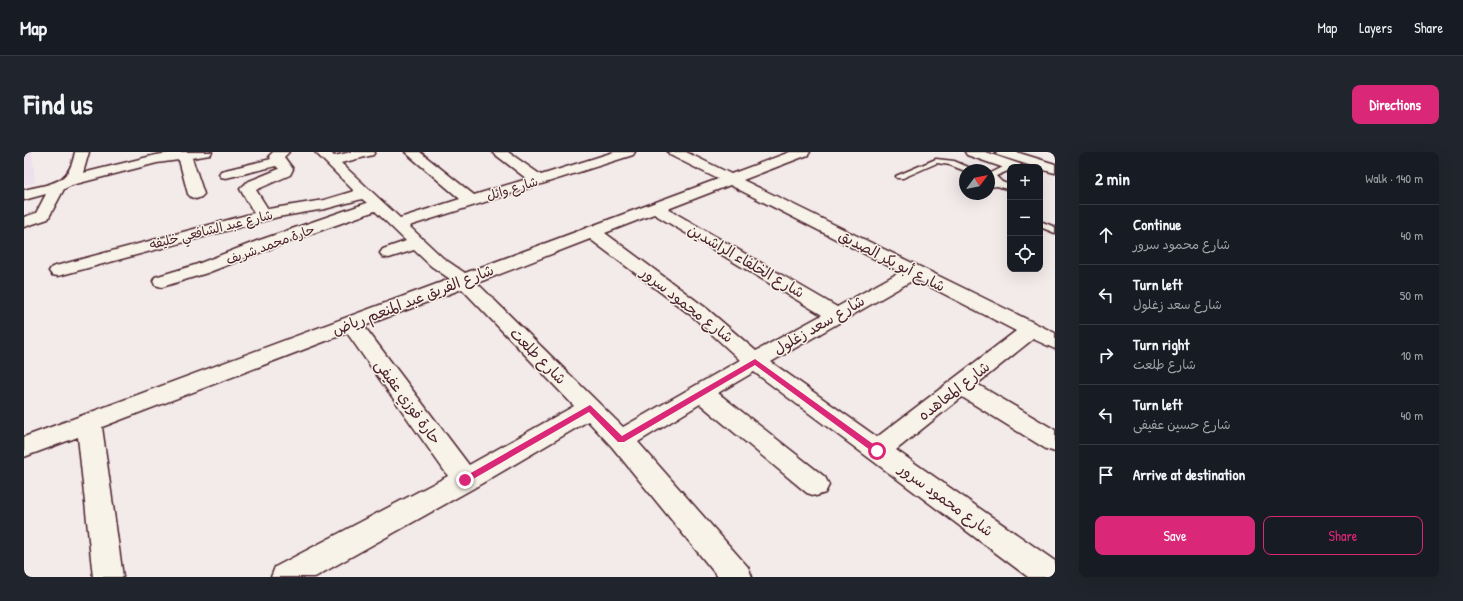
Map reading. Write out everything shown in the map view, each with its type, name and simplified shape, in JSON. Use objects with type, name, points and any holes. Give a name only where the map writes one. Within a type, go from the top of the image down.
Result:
[{"type":"street","points":[[24,222],[36,220],[42,216],[62,184],[76,174],[82,152]]},
{"type":"street","points":[[24,194],[129,165],[184,154],[205,152]]},
{"type":"street","points":[[326,157],[368,152]]},
{"type":"street","points":[[412,152],[472,201]]},
{"type":"street","points":[[499,152],[539,180]]},
{"type":"street","points":[[589,152],[602,160]]},
{"type":"street","name":"شارع وائل","points":[[397,224],[628,152]]},
{"type":"street","name":"شارع أبو بكر الصديق","points":[[675,152],[1055,342]]},
{"type":"street","name":"شارع الفريق عبد المنعم رياض","points":[[24,447],[730,179],[776,156],[803,152]]},
{"type":"street","points":[[972,152],[1008,164]]},
{"type":"street","points":[[1002,152],[1055,169]]},
{"type":"street","points":[[184,154],[196,194]]},
{"type":"street","points":[[226,174],[280,156],[286,169],[285,172],[252,185],[248,189],[264,216]]},
{"type":"street","name":"شارع طلعت","points":[[326,157],[437,262],[464,280],[590,408],[621,440],[737,577]]},
{"type":"street","points":[[1043,177],[1055,181]]},
{"type":"street","name":"شارع عبد الشافعي خليفه","points":[[58,271],[127,253],[157,243],[290,210],[325,204],[371,199]]},
{"type":"street","name":"حارة محمد شريف","points":[[162,281],[201,269],[256,248],[371,199]]},
{"type":"street","name":"شارع الخلفاء الراشدين","points":[[655,208],[837,315]]},
{"type":"street","name":"شارع محمود سرور","points":[[592,232],[699,312],[755,362],[1053,577]]},
{"type":"street","points":[[389,253],[417,243]]},
{"type":"street","name":"شارع سعد زغلول","points":[[621,440],[701,392],[914,272]]},
{"type":"street","name":"حارة فوزي عفيفى","points":[[351,323],[465,480]]},
{"type":"street","name":"شارع المعاهده","points":[[877,451],[1031,330]]},
{"type":"street","points":[[961,385],[1055,442]]},
{"type":"street","points":[[701,392],[816,485]]},
{"type":"street","points":[[286,577],[465,480],[590,408]]},
{"type":"street","points":[[89,422],[108,577]]},
{"type":"lane","points":[[900,176],[936,161],[959,166]]},
{"type":"lane","points":[[995,178],[1007,170]]},
{"type":"lane","points":[[995,182],[1007,187]]},
{"type":"lane","points":[[1043,225],[1055,230]]},
{"type":"shaded area","points":[[24,152],[32,152],[35,182],[24,185]]},
{"type":"route","points":[[465,480],[590,408],[621,440],[701,392],[755,362],[877,451]]}]
